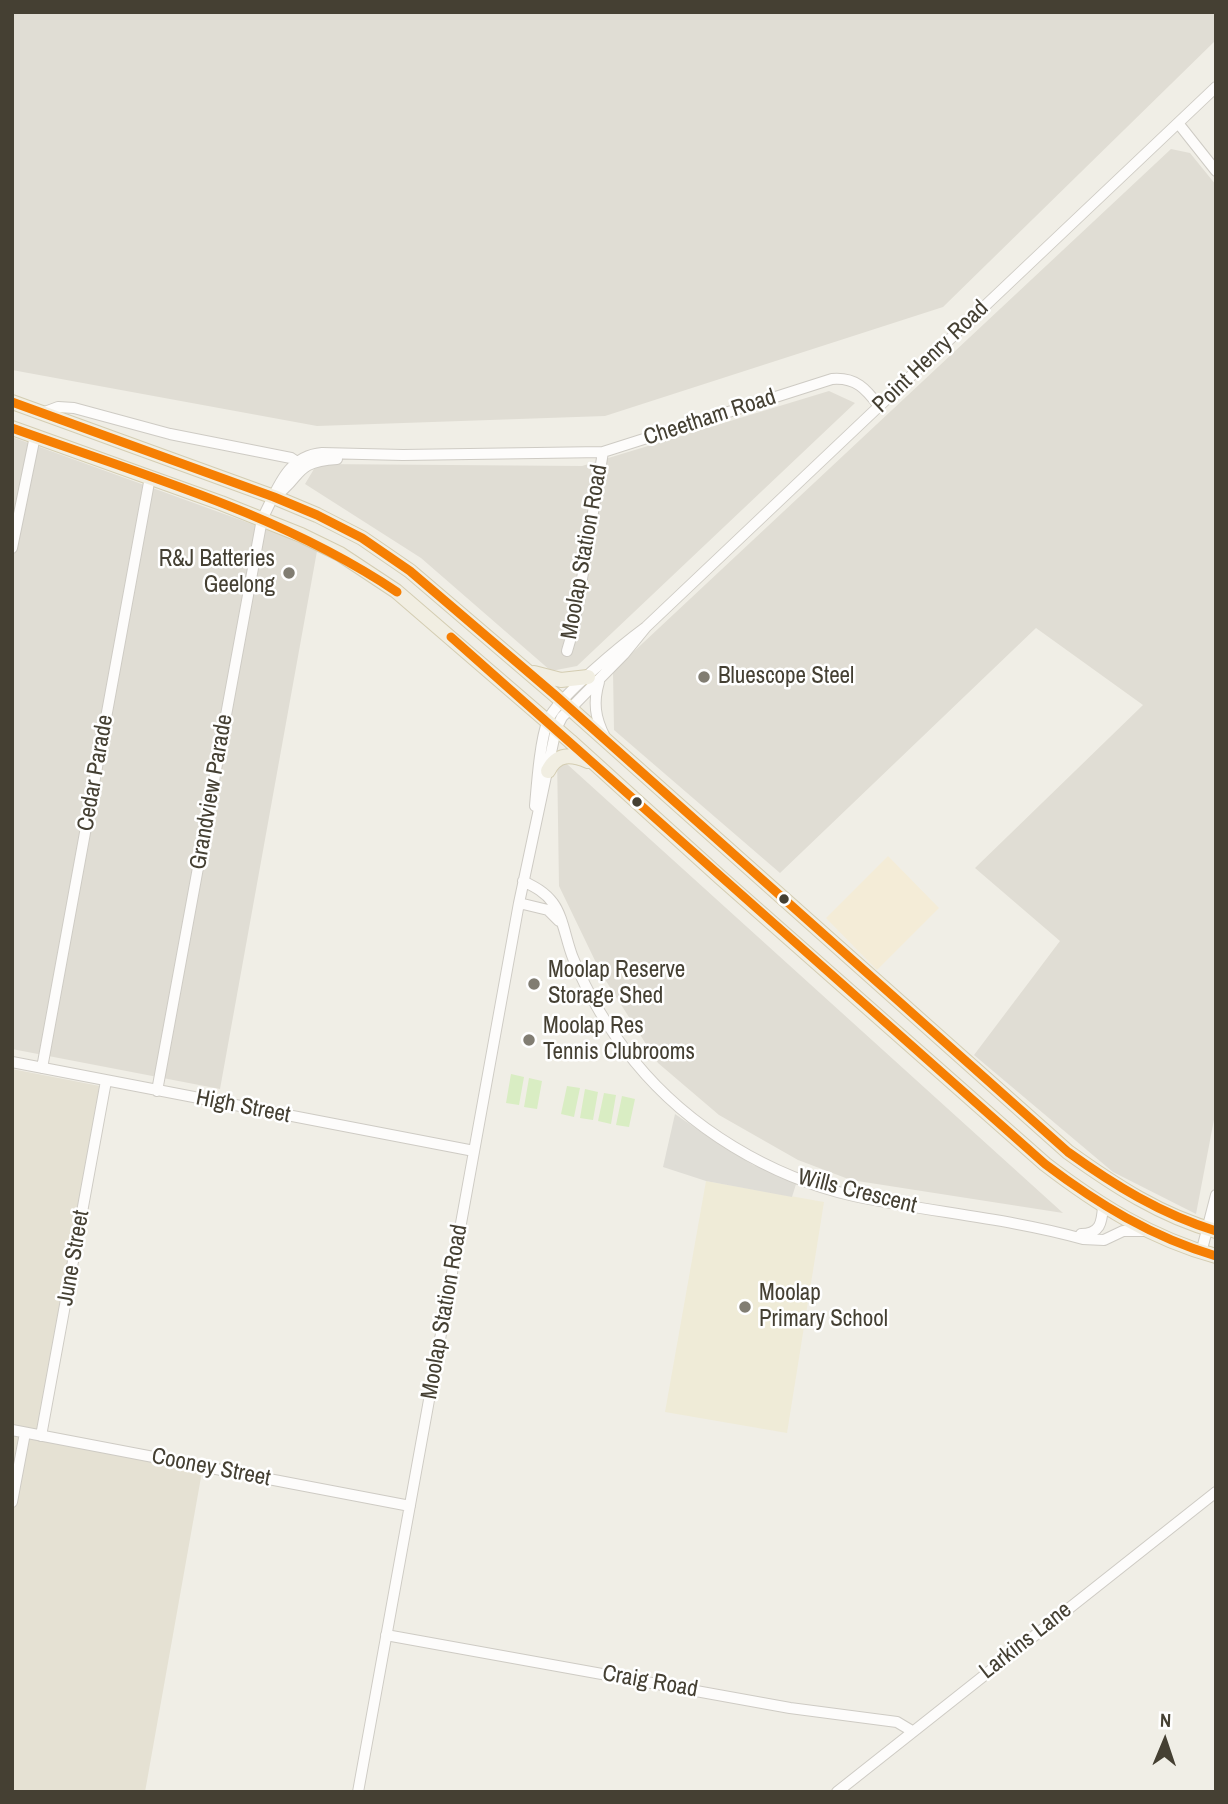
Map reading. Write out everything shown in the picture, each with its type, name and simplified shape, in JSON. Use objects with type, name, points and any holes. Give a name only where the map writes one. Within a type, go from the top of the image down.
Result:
[{"type":"main road","points":[[12,402],[317,515],[371,545],[410,571],[566,705],[1068,1152],[1134,1196],[1212,1230]]},
{"type":"main road","points":[[12,428],[262,519],[340,554],[397,591],[1045,1164],[1103,1206],[1147,1231],[1208,1255]]},
{"type":"main road","points":[[520,665],[548,678],[575,680],[595,676]]},
{"type":"main road","points":[[548,771],[554,761],[565,756],[592,762]]},
{"type":"street","name":"Point Henry Road","points":[[552,726],[562,717],[566,705],[618,649],[646,627],[1216,87]]},
{"type":"street","points":[[1178,123],[1216,170]]},
{"type":"street","name":"Cheetham Road","points":[[300,464],[403,455],[603,452],[832,379],[852,380],[861,384],[879,406]]},
{"type":"street","points":[[42,412],[58,407],[74,408],[170,434],[272,454],[300,464],[286,489],[274,497]]},
{"type":"street","points":[[12,548],[35,436]]},
{"type":"street","name":"Moolap Station Road","points":[[567,652],[574,627],[603,452]]},
{"type":"street","name":"Cedar Parade","points":[[42,1068],[150,477]]},
{"type":"street","name":"Grandview Parade","points":[[158,1090],[262,519],[274,497]]},
{"type":"street","points":[[595,676],[595,711],[607,742]]},
{"type":"street","name":"Moolap Station Road","points":[[532,833],[548,771],[552,726]]},
{"type":"street","name":"Moolap Station Road","points":[[358,1792],[552,726]]},
{"type":"street","name":"Wills Crescent","points":[[523,881],[542,891],[552,901],[594,1002],[634,1061],[663,1093],[730,1144],[793,1177],[852,1195],[1094,1241],[1104,1240],[1124,1231],[1147,1231]]},
{"type":"street","points":[[519,903],[548,910],[561,923]]},
{"type":"street","name":"High Street","points":[[12,1062],[474,1151]]},
{"type":"street","name":"June Street","points":[[41,1436],[106,1081]]},
{"type":"street","points":[[1208,1255],[1216,1195]]},
{"type":"street","name":"Wills Crescent","points":[[1064,1234],[1086,1235],[1095,1232],[1100,1227],[1103,1206]]},
{"type":"street","name":"Cooney Street","points":[[12,1430],[410,1506]]},
{"type":"street","points":[[12,1502],[25,1433]]},
{"type":"street","name":"Larkins Lane","points":[[837,1792],[1216,1492]]},
{"type":"street","name":"Craig Road","points":[[386,1635],[790,1708],[897,1723],[912,1731]]},
{"type":"shaded area","points":[[12,12],[1216,12],[1216,40],[943,307],[605,416],[317,426],[12,370]]},
{"type":"shaded area","points":[[1171,149],[1190,153],[1216,185],[1216,1109],[1196,1214],[1113,1172],[974,1055],[1060,941],[975,868],[1143,705],[1036,628],[780,873],[614,730],[613,671]]},
{"type":"shaded area","points":[[829,391],[855,403],[577,666],[551,671],[421,558],[305,484],[317,464],[582,466]]},
{"type":"shaded area","points":[[12,437],[307,544],[317,551],[220,1089],[12,1049]]},
{"type":"shaded area","points":[[557,755],[1063,1213],[851,1180],[798,1160],[719,1115],[658,1063],[601,973],[559,886]]},
{"type":"shaded area","points":[[888,856],[939,908],[877,970],[826,918]]},
{"type":"shaded area","points":[[12,1069],[105,1087],[41,1436],[203,1466],[145,1792],[12,1792]]},
{"type":"shaded area","points":[[675,1114],[753,1165],[797,1181],[792,1197],[706,1181],[663,1167]]},
{"type":"shaded area","name":"Moolap Primary School","points":[[706,1181],[824,1202],[787,1433],[665,1412]]},
{"type":"green space","points":[[511,1074],[524,1077],[519,1105],[506,1103]]},
{"type":"green space","points":[[529,1078],[542,1081],[537,1109],[524,1107]]},
{"type":"green space","points":[[567,1086],[580,1088],[574,1117],[561,1114]]},
{"type":"green space","points":[[585,1089],[598,1092],[593,1120],[580,1118]]},
{"type":"green space","points":[[604,1093],[616,1095],[611,1124],[598,1121]]},
{"type":"green space","points":[[622,1096],[635,1099],[629,1127],[616,1125]]},
{"type":"transit line","points":[[12,402],[317,515],[362,538],[410,571],[555,695],[1068,1152],[1139,1198],[1216,1231]]},
{"type":"transit line","points":[[12,428],[161,480],[259,518],[353,564],[397,592]]},
{"type":"transit line","points":[[451,637],[1045,1164],[1126,1218],[1170,1239],[1216,1256]]},
{"type":"place","name":"R&J Batteries Geelong","points":[[289,573]]},
{"type":"place","name":"Bluescope Steel","points":[[704,677]]},
{"type":"place","name":"Moolap Reserve Storage Shed","points":[[534,984]]},
{"type":"place","name":"Moolap Res Tennis Clubrooms","points":[[529,1040]]},
{"type":"place","name":"Moolap Primary School","points":[[745,1307]]}]
